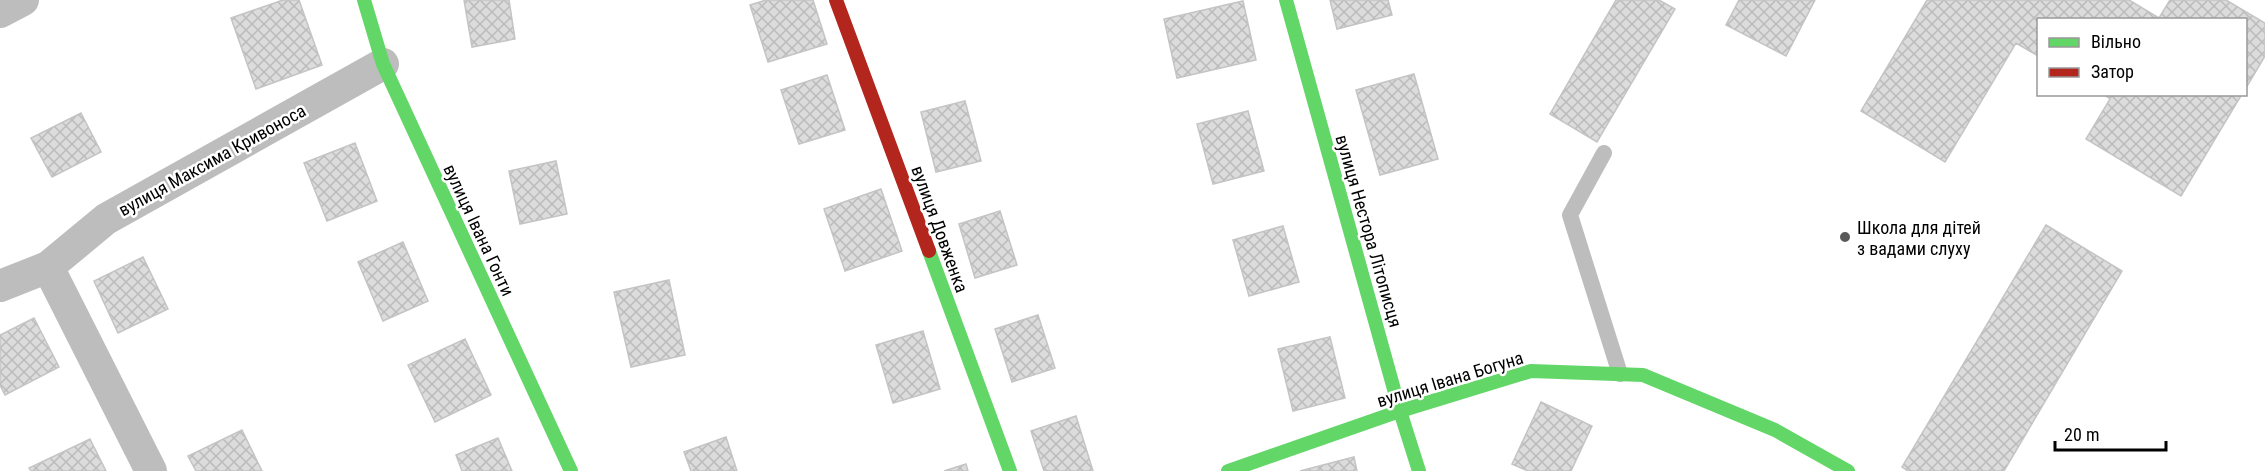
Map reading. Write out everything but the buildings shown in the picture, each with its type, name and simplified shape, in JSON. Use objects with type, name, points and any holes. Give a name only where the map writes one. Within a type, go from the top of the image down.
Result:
[{"type":"street","points":[[0,12],[23,0]]},
{"type":"street","name":"вулиця Івана Гонти","points":[[364,0],[383,64],[571,471]]},
{"type":"street","name":"вулиця Довженка","points":[[836,0],[1010,471]]},
{"type":"street","name":"вулиця Нестора Літописця","points":[[1286,0],[1419,471]]},
{"type":"street","name":"вулиця Максима Кривоноса","points":[[0,286],[48,267],[106,219],[383,64]]},
{"type":"street","points":[[48,267],[151,471]]},
{"type":"street","name":"вулиця Івана Богуна","points":[[1228,471],[1401,411],[1531,372],[1643,375],[1775,430],[1848,471]]},
{"type":"lane","points":[[1604,153],[1570,215],[1620,374]]},
{"type":"traffic: fast","points":[[364,0],[383,64],[571,471]]},
{"type":"traffic: fast","points":[[1286,0],[1400,411],[1419,471]]},
{"type":"traffic: fast","points":[[929,251],[1010,471]]},
{"type":"traffic: fast","points":[[1228,471],[1400,411],[1531,371],[1643,375],[1775,430],[1848,471]]},
{"type":"traffic: jam","points":[[836,0],[929,251]]},
{"type":"place","name":"Школа для дітей з вадами слуху","points":[[1845,237]]}]
